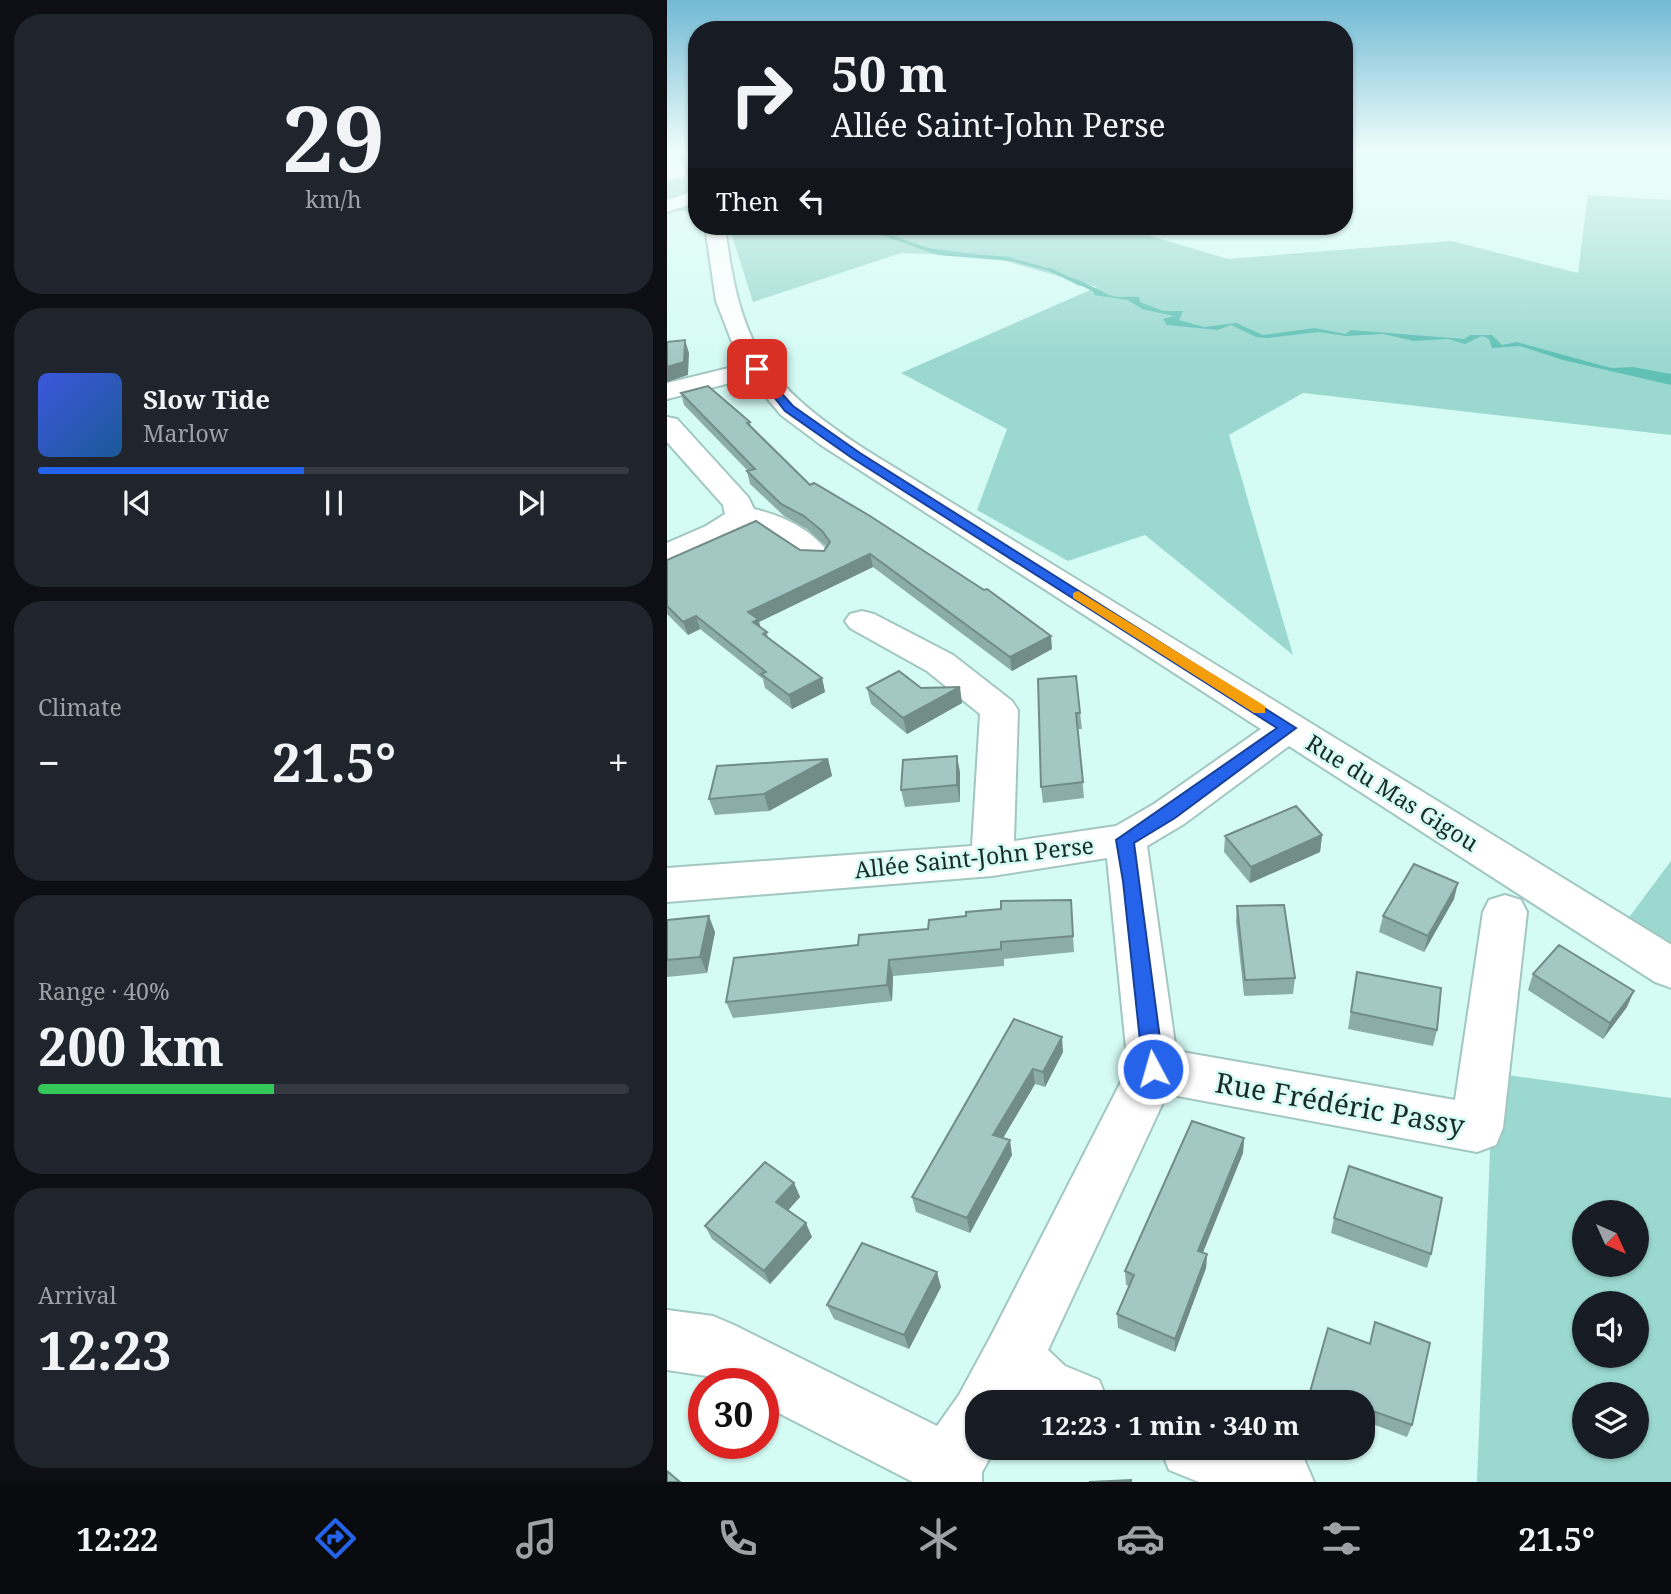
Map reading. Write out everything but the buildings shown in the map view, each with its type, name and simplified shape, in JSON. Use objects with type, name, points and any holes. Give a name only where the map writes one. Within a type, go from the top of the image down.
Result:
[{"type":"street","name":"Rue du Mas Gigou","points":[[716,235],[723,293],[741,347],[789,408],[856,456],[1671,970]]},
{"type":"street","points":[[667,391],[757,369]]},
{"type":"street","points":[[667,425],[737,503],[741,517]]},
{"type":"street","points":[[667,554],[717,533],[741,517],[754,517],[776,526],[814,555]]},
{"type":"street","points":[[862,621],[940,663],[999,710],[992,860]]},
{"type":"street","name":"Allée Saint-John Perse","points":[[667,885],[992,860],[1125,840],[1169,814],[1288,728]]},
{"type":"street","points":[[1047,1390],[1000,1380],[1153,1069],[1125,840]]},
{"type":"street","name":"Rue Frédéric Passy","points":[[1153,1069],[1477,1128],[1505,912]]},
{"type":"street","points":[[667,1340],[713,1346],[958,1456]]},
{"type":"street","points":[[1225,1460],[1281,1482]]},
{"type":"shaded area","points":[[1585,217],[1671,217],[1671,435],[1303,393],[1229,435],[1293,655],[1145,535],[1068,561],[977,510],[1007,429],[901,373],[1097,287],[988,256],[901,253],[753,302],[732,235],[1147,235],[1228,259],[1451,241],[1578,273]]},
{"type":"shaded area","points":[[882,235],[928,248],[982,255],[927,251]]},
{"type":"shaded area","points":[[990,255],[1030,263],[1069,276]]},
{"type":"shaded area","points":[[1072,278],[1111,296],[1139,297],[1140,302],[1163,311],[1183,311],[1179,320],[1204,327],[1236,323],[1263,335],[1315,328],[1345,334],[1351,330],[1464,339],[1470,335],[1492,335],[1502,345],[1517,342],[1611,368],[1633,367],[1671,374],[1671,385],[1563,360],[1520,346],[1492,348],[1489,339],[1482,336],[1465,344],[1448,339],[1414,341],[1383,334],[1346,336],[1319,332],[1267,338],[1256,337],[1231,325],[1218,330],[1167,325],[1163,319],[1174,316],[1142,309],[1128,300],[1094,295],[1094,292],[1074,282]]},
{"type":"shaded area","points":[[1671,861],[1671,948],[1627,920]]},
{"type":"shaded area","points":[[1493,1073],[1671,1098],[1671,1482],[1477,1482]]},
{"type":"waterway","points":[[886,235],[938,253],[1011,259]]},
{"type":"waterway","points":[[1049,269],[1082,285]]},
{"type":"slow traffic","points":[[1078,596],[1260,710]]},
{"type":"route","points":[[757,369],[789,408],[856,456],[1288,728],[1169,814],[1125,840],[1153,1069]]}]
